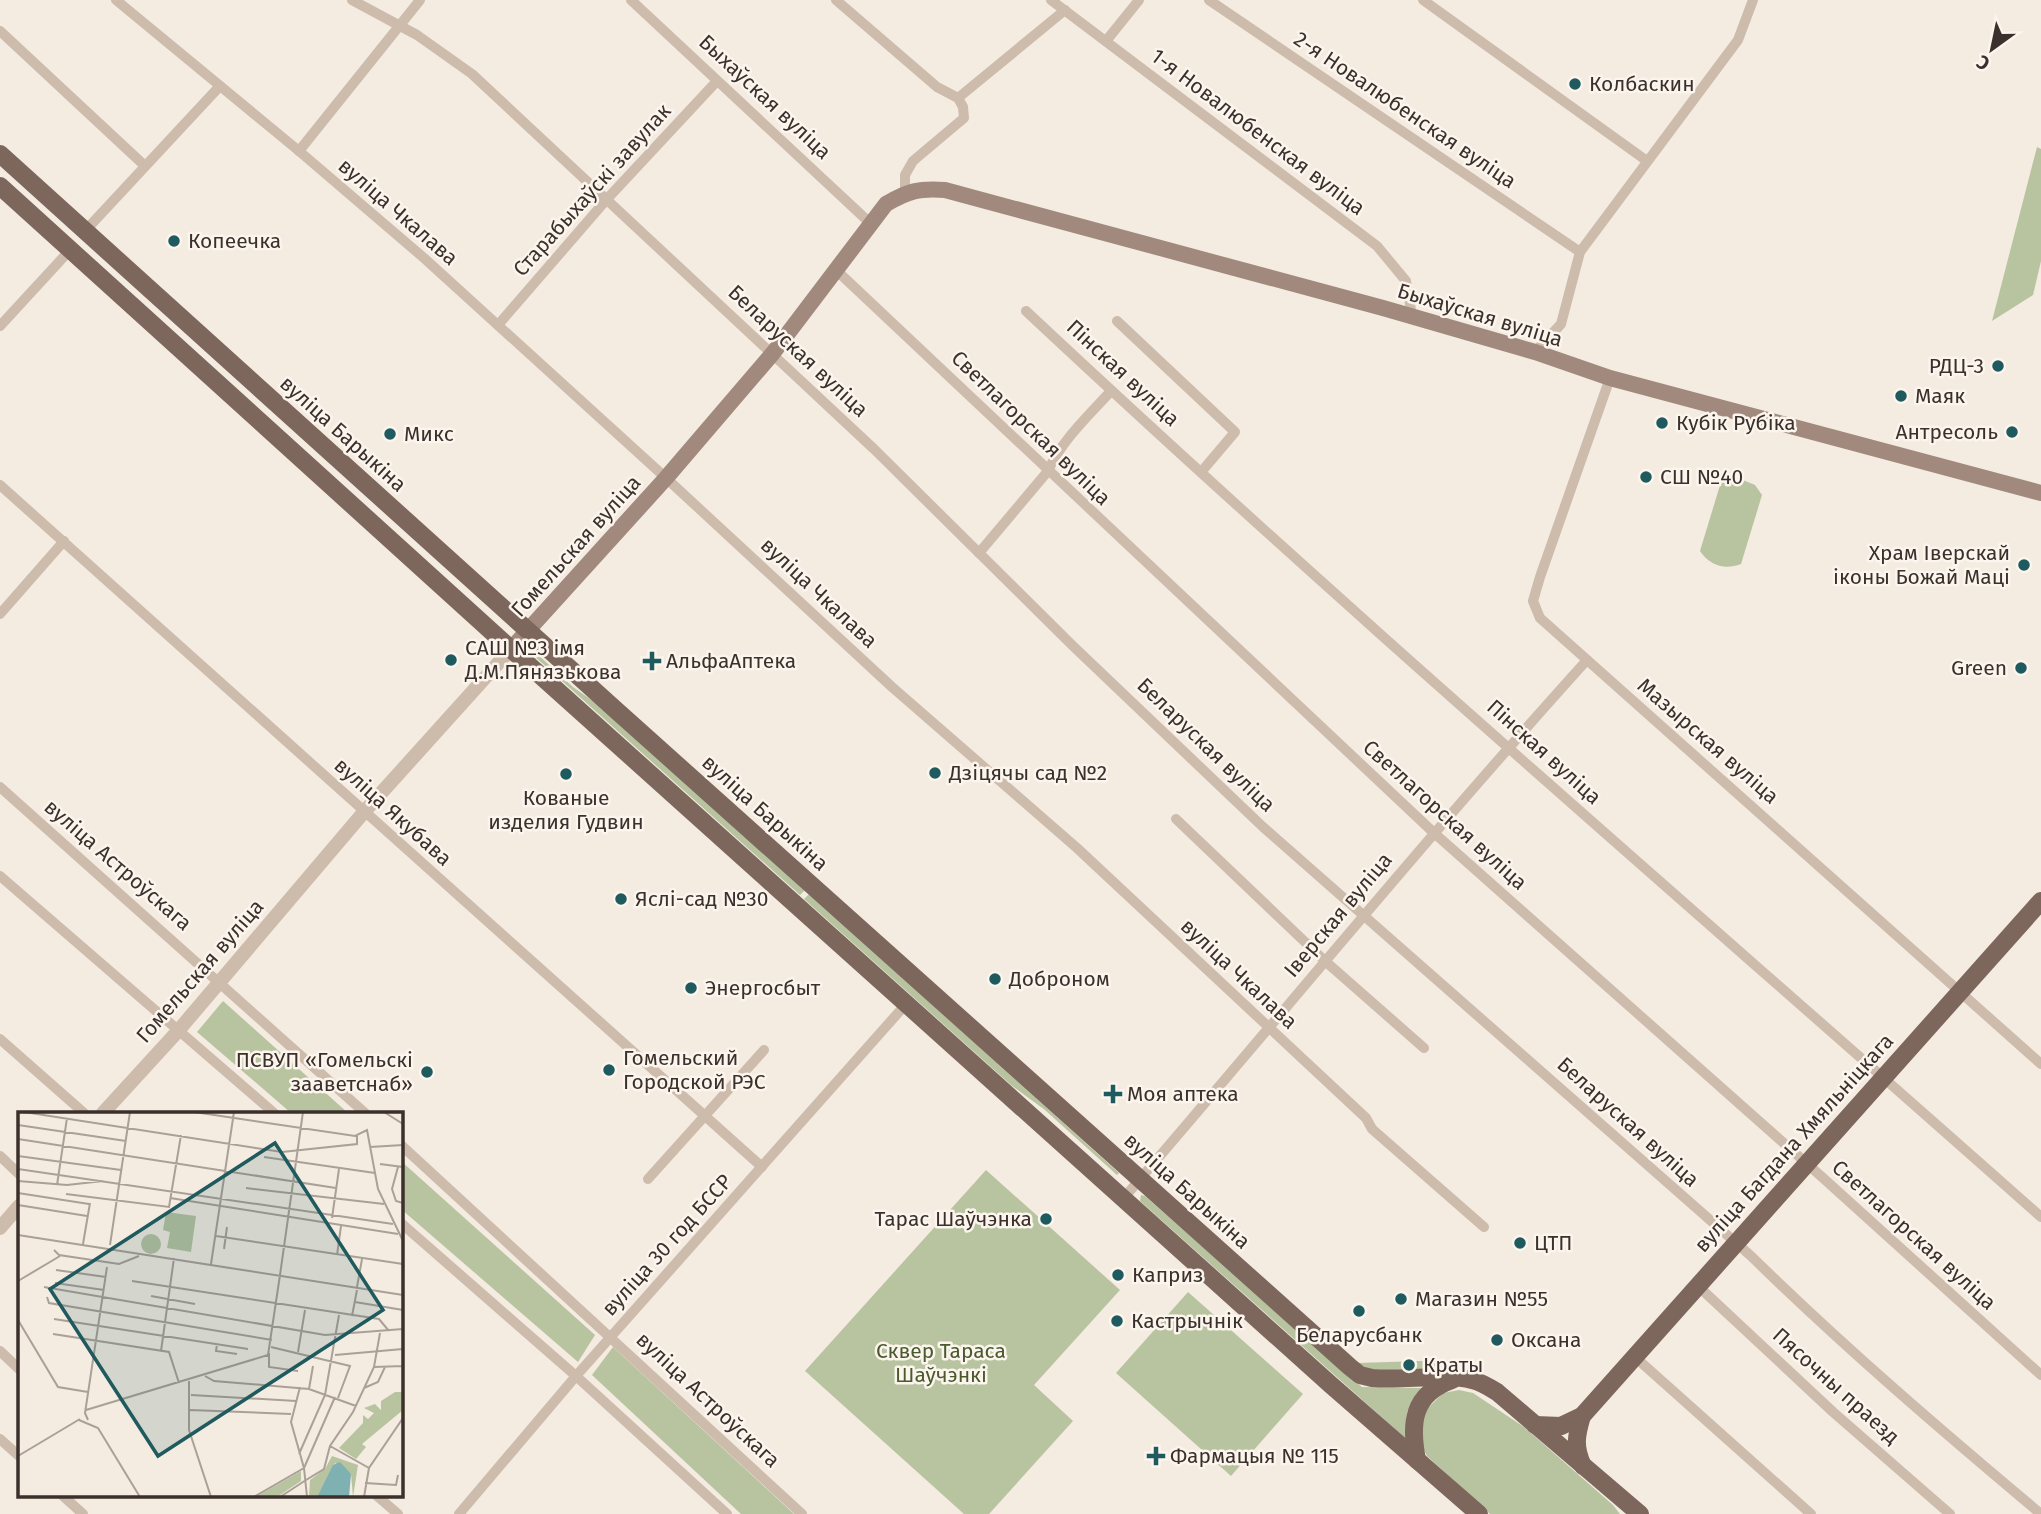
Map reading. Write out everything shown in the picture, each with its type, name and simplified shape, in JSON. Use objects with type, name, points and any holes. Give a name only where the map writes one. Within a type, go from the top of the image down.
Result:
[{"type":"main road","name":"вуліца Барыкіна","points":[[0,154],[528,631],[1360,1374],[1382,1379],[1472,1380],[1497,1392],[1634,1511]]},
{"type":"main road","points":[[0,186],[1123,1199],[1466,1506],[1479,1514]]},
{"type":"main road","name":"Быхаўская вуліца","points":[[905,193],[924,188],[946,190],[1412,316],[1535,352],[1610,378],[2041,493]]},
{"type":"main road","name":"Гомельская вуліца","points":[[511,649],[666,478],[773,353],[886,204],[905,193]]},
{"type":"main road","name":"вуліца Багдана Хмяльніцкага","points":[[1582,1416],[2041,901]]},
{"type":"main road","points":[[1417,1460],[1413,1442],[1415,1413],[1432,1391],[1443,1383],[1457,1379]]},
{"type":"main road","points":[[1535,1425],[1561,1426],[1582,1416]]},
{"type":"main road","points":[[1582,1416],[1575,1439],[1576,1451],[1583,1466]]},
{"type":"street","name":"вуліца Чкалава","points":[[116,0],[299,151],[498,326],[892,687],[1077,848],[1366,1118],[1372,1129],[1484,1227]]},
{"type":"street","name":"Беларуская вуліца","points":[[352,0],[398,24],[472,74],[773,353],[1263,827],[1736,1244],[1925,1416],[2041,1514]]},
{"type":"street","points":[[299,151],[398,24],[420,0]]},
{"type":"street","name":"Быхаўская вуліца","points":[[631,0],[870,223]]},
{"type":"street","points":[[836,0],[937,87],[958,98],[963,107],[964,118],[913,161],[905,175],[905,193]]},
{"type":"street","name":"1-я Новалюбенская вуліца","points":[[1051,0],[1377,246],[1406,281],[1412,316]]},
{"type":"street","points":[[1106,41],[1139,0]]},
{"type":"street","name":"2-я Новалюбенская вуліца","points":[[1209,0],[1580,252]]},
{"type":"street","points":[[1423,0],[1647,161]]},
{"type":"street","points":[[1535,352],[1561,324],[1580,252],[1738,40],[1753,0]]},
{"type":"street","points":[[958,98],[1065,10]]},
{"type":"street","points":[[0,31],[145,166]]},
{"type":"street","name":"Старабыхаўскі завулак","points":[[498,326],[607,199],[717,81]]},
{"type":"street","points":[[85,232],[219,87]]},
{"type":"street","points":[[0,326],[70,250]]},
{"type":"street","name":"Светлагорская вуліца","points":[[835,270],[1433,832],[2041,1375]]},
{"type":"street","name":"Пінская вуліца","points":[[1026,311],[1111,391],[1509,747],[2041,1217]]},
{"type":"street","points":[[1117,321],[1235,432],[1202,471]]},
{"type":"street","name":"Мазырская вуліца","points":[[1610,378],[1579,460],[1533,601],[1540,618],[2041,1064]]},
{"type":"street","points":[[979,553],[1048,471],[1054,457],[1073,433],[1111,391]]},
{"type":"street","name":"вуліца Якубава","points":[[0,485],[762,1167]]},
{"type":"street","points":[[0,614],[64,541]]},
{"type":"street","name":"Гомельская вуліца","points":[[104,1112],[178,1031],[363,812],[511,649]]},
{"type":"street","name":"Іверская вуліца","points":[[1123,1199],[1433,832],[1587,660]]},
{"type":"street","name":"вуліца Астроўскага","points":[[0,787],[364,1112]]},
{"type":"street","points":[[1176,819],[1325,961],[1424,1048]]},
{"type":"street","points":[[0,876],[273,1112]]},
{"type":"street","name":"вуліца 30 год БССР","points":[[459,1514],[576,1376],[906,1004]]},
{"type":"street","points":[[0,1040],[83,1112]]},
{"type":"street","points":[[648,1179],[764,1050]]},
{"type":"street","name":"вуліца Астроўскага","points":[[402,1147],[802,1514]]},
{"type":"street","points":[[0,1156],[18,1173]]},
{"type":"street","points":[[0,1228],[18,1207]]},
{"type":"street","points":[[402,1224],[576,1376],[727,1514]]},
{"type":"street","name":"Пясочны праезд","points":[[1698,1286],[1833,1412],[1950,1514]]},
{"type":"street","points":[[0,1352],[18,1368]]},
{"type":"street","points":[[1635,1357],[1811,1514]]},
{"type":"street","points":[[0,1439],[18,1455]]},
{"type":"street","points":[[63,1496],[83,1514]]},
{"type":"street","points":[[377,1496],[398,1514]]},
{"type":"green space","points":[[2037,147],[2041,149],[2041,261],[2033,295],[1992,321]]},
{"type":"green space","points":[[1738,478],[1755,485],[1762,495],[1741,564],[1729,567],[1713,563],[1700,551],[1721,482]]},
{"type":"green space","points":[[534,651],[573,687],[600,706],[805,890],[800,895],[532,654]]},
{"type":"green space","points":[[809,894],[1119,1173],[1117,1175],[1045,1110],[1011,1085],[804,899]]},
{"type":"green space","points":[[223,1001],[347,1112],[290,1112],[197,1032]]},
{"type":"green space","points":[[402,1162],[595,1335],[578,1362],[402,1210]]},
{"type":"green space","name":"Сквер Тараса Шаўчэнкі","points":[[986,1170],[1120,1290],[1034,1385],[1073,1421],[989,1514],[964,1514],[805,1371]]},
{"type":"green space","points":[[1141,1195],[1362,1387],[1423,1388],[1407,1412],[1405,1438],[1140,1201]]},
{"type":"green space","points":[[1188,1292],[1303,1394],[1231,1476],[1116,1373]]},
{"type":"green space","points":[[613,1347],[794,1514],[741,1514],[592,1375]]},
{"type":"green space","points":[[1451,1360],[1445,1370],[1411,1372],[1377,1371],[1357,1363]]},
{"type":"green space","points":[[1459,1390],[1473,1393],[1524,1427],[1620,1514],[1490,1514],[1427,1456],[1420,1443],[1424,1412],[1443,1393]]},
{"type":"place","name":"Колбаскин","points":[[1575,84]]},
{"type":"place","name":"Копеечка","points":[[174,241]]},
{"type":"place","name":"РДЦ-3","points":[[1998,366]]},
{"type":"place","name":"Маяк","points":[[1901,396]]},
{"type":"place","name":"Кубік Рубіка","points":[[1662,423]]},
{"type":"place","name":"Антресоль","points":[[2012,432]]},
{"type":"place","name":"Микс","points":[[390,434]]},
{"type":"place","name":"СШ №40","points":[[1646,477]]},
{"type":"place","name":"Храм Іверскай іконы Божай Маці","points":[[2024,565]]},
{"type":"place","name":"САШ №3 імя Д.М.Пянязькова","points":[[451,660]]},
{"type":"place","name":"АльфаАптека","points":[[652,661]]},
{"type":"place","name":"Green","points":[[2021,668]]},
{"type":"place","name":"Дзіцячы сад №2","points":[[935,773]]},
{"type":"place","name":"Кованые изделия Гудвин","points":[[566,774]]},
{"type":"place","name":"Яслі-сад №30","points":[[621,899]]},
{"type":"place","name":"Доброном","points":[[995,979]]},
{"type":"place","name":"Энергосбыт","points":[[691,988]]},
{"type":"place","name":"Гомельский Городской РЭС","points":[[609,1070]]},
{"type":"place","name":"ПСВУП «Гомельскі зааветснаб»","points":[[427,1072]]},
{"type":"place","name":"Моя аптека","points":[[1113,1094]]},
{"type":"place","name":"Тарас Шаўчэнка","points":[[1046,1219]]},
{"type":"place","name":"ЦТП","points":[[1520,1243]]},
{"type":"place","name":"Каприз","points":[[1118,1275]]},
{"type":"place","name":"Магазин №55","points":[[1401,1299]]},
{"type":"place","name":"Беларусбанк","points":[[1359,1311]]},
{"type":"place","name":"Кастрычнік","points":[[1117,1321]]},
{"type":"place","name":"Оксана","points":[[1497,1340]]},
{"type":"place","name":"Краты","points":[[1409,1365]]},
{"type":"place","name":"Фармацыя № 115","points":[[1156,1456]]}]
